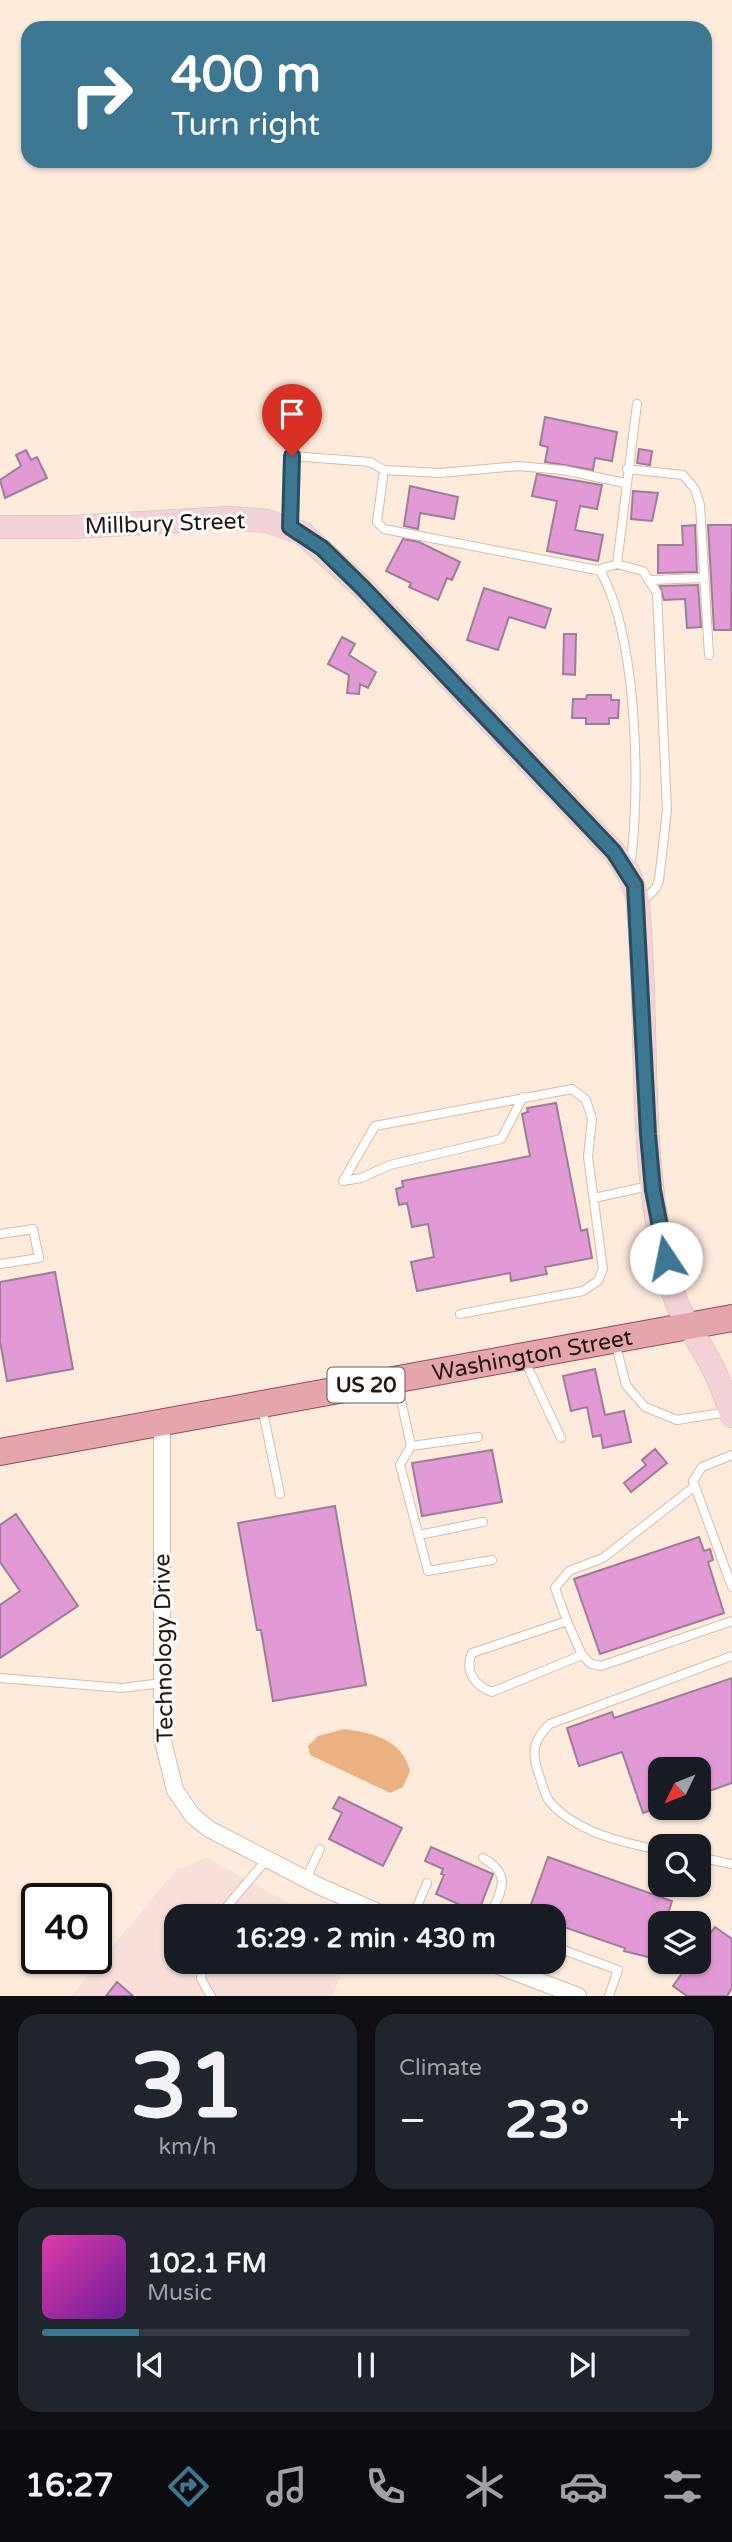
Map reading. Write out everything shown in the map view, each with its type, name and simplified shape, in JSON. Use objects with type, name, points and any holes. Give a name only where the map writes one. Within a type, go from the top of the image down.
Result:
[{"type":"main road","name":"Washington Street","points":[[0,1452],[732,1318]]},
{"type":"street","name":"Millbury Street","points":[[0,527],[74,527],[229,517],[267,521],[290,527],[322,548],[363,588],[614,852],[629,874],[638,905],[652,1185],[671,1285],[688,1326],[723,1388],[731,1414]]},
{"type":"street","name":"Technology Drive","points":[[162,1422],[164,1749],[179,1798],[199,1822],[306,1880],[360,1904]]},
{"type":"street","points":[[520,1974],[578,1996]]},
{"type":"lane","points":[[617,564],[625,483],[637,404]]},
{"type":"lane","points":[[290,527],[292,456],[370,462],[384,470],[440,473],[518,466],[563,470],[625,483]]},
{"type":"lane","points":[[627,469],[683,475],[691,482],[700,505],[702,578],[709,654]]},
{"type":"lane","points":[[384,470],[377,510],[377,522],[384,529],[599,569],[617,564],[635,567],[651,580],[660,607],[667,810],[659,880],[651,894],[638,905]]},
{"type":"lane","points":[[599,569],[611,589],[620,618],[631,704],[635,830],[629,874]]},
{"type":"lane","points":[[651,580],[702,578]]},
{"type":"lane","points":[[460,1314],[583,1291],[598,1281],[603,1269],[588,1157],[592,1119],[586,1100],[572,1089],[523,1097],[375,1126],[344,1181],[361,1178],[390,1165],[501,1139],[523,1097]]},
{"type":"lane","points":[[594,1198],[652,1185]]},
{"type":"lane","points":[[0,1234],[33,1228],[38,1258],[0,1264]]},
{"type":"lane","points":[[615,1341],[626,1385],[645,1407],[677,1420],[731,1414]]},
{"type":"lane","points":[[523,1357],[561,1438]]},
{"type":"lane","points":[[397,1379],[411,1446],[400,1465],[428,1572],[492,1560]]},
{"type":"lane","points":[[261,1404],[280,1494]]},
{"type":"lane","points":[[411,1446],[478,1437]]},
{"type":"lane","points":[[732,1455],[702,1467],[693,1481],[732,1587]]},
{"type":"lane","points":[[695,1486],[603,1558],[569,1571],[555,1588],[582,1655],[591,1664],[601,1666],[732,1621]]},
{"type":"lane","points":[[419,1535],[483,1522]]},
{"type":"lane","points":[[567,1621],[472,1653],[468,1661],[470,1674],[481,1688],[492,1692],[582,1655]]},
{"type":"lane","points":[[648,1848],[632,1845],[572,1821],[549,1801],[533,1759],[534,1745],[550,1724],[732,1656]]},
{"type":"lane","points":[[0,1678],[122,1688],[162,1683]]},
{"type":"lane","points":[[306,1880],[320,1849]]},
{"type":"lane","points":[[483,1858],[498,1867],[503,1878],[494,1904]]},
{"type":"lane","points":[[229,1904],[267,1859]]},
{"type":"lane","points":[[711,1860],[732,1864]]},
{"type":"lane","points":[[418,1904],[427,1883]]},
{"type":"lane","points":[[566,1951],[618,1970],[609,1996]]},
{"type":"lane","points":[[202,1974],[201,1979],[211,1996]]},
{"type":"shaded area","points":[[344,1729],[375,1736],[393,1745],[406,1760],[410,1771],[403,1787],[390,1793],[310,1755],[308,1746],[318,1736]]},
{"type":"shaded area","points":[[206,1857],[290,1904],[164,1904],[164,1974],[341,1974],[333,1996],[71,1996],[89,1974],[112,1974],[112,1947],[176,1870]]},
{"type":"building","points":[[545,417],[617,432],[612,461],[595,458],[593,470],[545,462],[548,447],[540,445]]},
{"type":"building","points":[[639,449],[652,451],[650,465],[637,463]]},
{"type":"building","points":[[26,450],[31,460],[37,457],[47,478],[5,498],[0,480],[21,466],[16,455]]},
{"type":"building","points":[[537,474],[602,485],[597,509],[580,506],[575,530],[603,535],[598,561],[547,551],[557,501],[532,496]]},
{"type":"building","points":[[410,486],[458,497],[454,519],[420,513],[418,529],[404,526]]},
{"type":"building","points":[[633,491],[658,493],[652,521],[631,519]]},
{"type":"building","points":[[695,525],[697,572],[658,573],[658,545],[683,545],[682,526]]},
{"type":"building","points":[[708,525],[732,525],[731,630],[714,630]]},
{"type":"building","points":[[403,539],[419,542],[460,562],[452,580],[447,578],[438,600],[409,587],[411,583],[386,571]]},
{"type":"building","points":[[698,585],[701,627],[687,628],[685,599],[664,600],[660,586]]},
{"type":"building","points":[[484,588],[551,609],[545,628],[509,617],[498,650],[467,640]]},
{"type":"building","points":[[564,634],[576,634],[575,675],[563,674]]},
{"type":"building","points":[[342,637],[355,644],[349,655],[376,672],[368,688],[360,684],[359,694],[347,693],[349,675],[328,664]]},
{"type":"building","points":[[587,695],[611,695],[611,700],[619,700],[618,718],[609,718],[609,724],[586,724],[586,718],[572,718],[573,699],[586,699]]},
{"type":"building","points":[[556,1103],[581,1231],[587,1229],[592,1258],[545,1267],[547,1274],[511,1281],[510,1273],[417,1291],[411,1262],[434,1257],[428,1224],[412,1227],[407,1203],[399,1205],[396,1189],[403,1187],[402,1181],[530,1156],[522,1114],[528,1112],[527,1108]]},
{"type":"building","points":[[55,1272],[73,1369],[7,1381],[0,1341],[0,1282]]},
{"type":"building","points":[[595,1369],[605,1415],[624,1411],[631,1442],[603,1448],[601,1435],[593,1437],[587,1407],[571,1411],[563,1376]]},
{"type":"building","points":[[655,1449],[667,1463],[631,1492],[624,1483],[646,1465],[642,1460]]},
{"type":"building","points":[[492,1450],[502,1502],[422,1516],[412,1463]]},
{"type":"building","points":[[335,1506],[366,1685],[273,1701],[238,1523]]},
{"type":"building","points":[[16,1514],[78,1606],[0,1658],[0,1605],[20,1591],[0,1562],[0,1525]]},
{"type":"building","points":[[699,1537],[704,1551],[710,1549],[713,1560],[708,1562],[724,1613],[600,1654],[574,1579]]},
{"type":"building","points":[[732,1678],[732,1783],[711,1790],[711,1757],[648,1757],[648,1811],[643,1813],[622,1752],[579,1766],[567,1728],[612,1712],[614,1718]]},
{"type":"building","points":[[339,1797],[402,1828],[383,1866],[329,1839],[342,1813],[333,1808]]},
{"type":"building","points":[[431,1847],[493,1874],[481,1904],[458,1904],[436,1894],[444,1875],[441,1874],[443,1869],[425,1861]]},
{"type":"building","points":[[548,1857],[648,1892],[648,1897],[672,1901],[669,1911],[648,1911],[648,1957],[624,1951],[625,1948],[566,1928],[566,1904],[531,1904]]},
{"type":"building","points":[[715,1927],[732,1939],[732,1988],[727,1996],[687,1996],[673,1986],[682,1974],[711,1974],[711,1932]]},
{"type":"building","points":[[117,1982],[133,1996],[106,1996]]},
{"type":"route","points":[[292,456],[290,527],[322,548],[363,588],[614,852],[635,885],[648,1134],[653,1190],[666,1258]]}]
